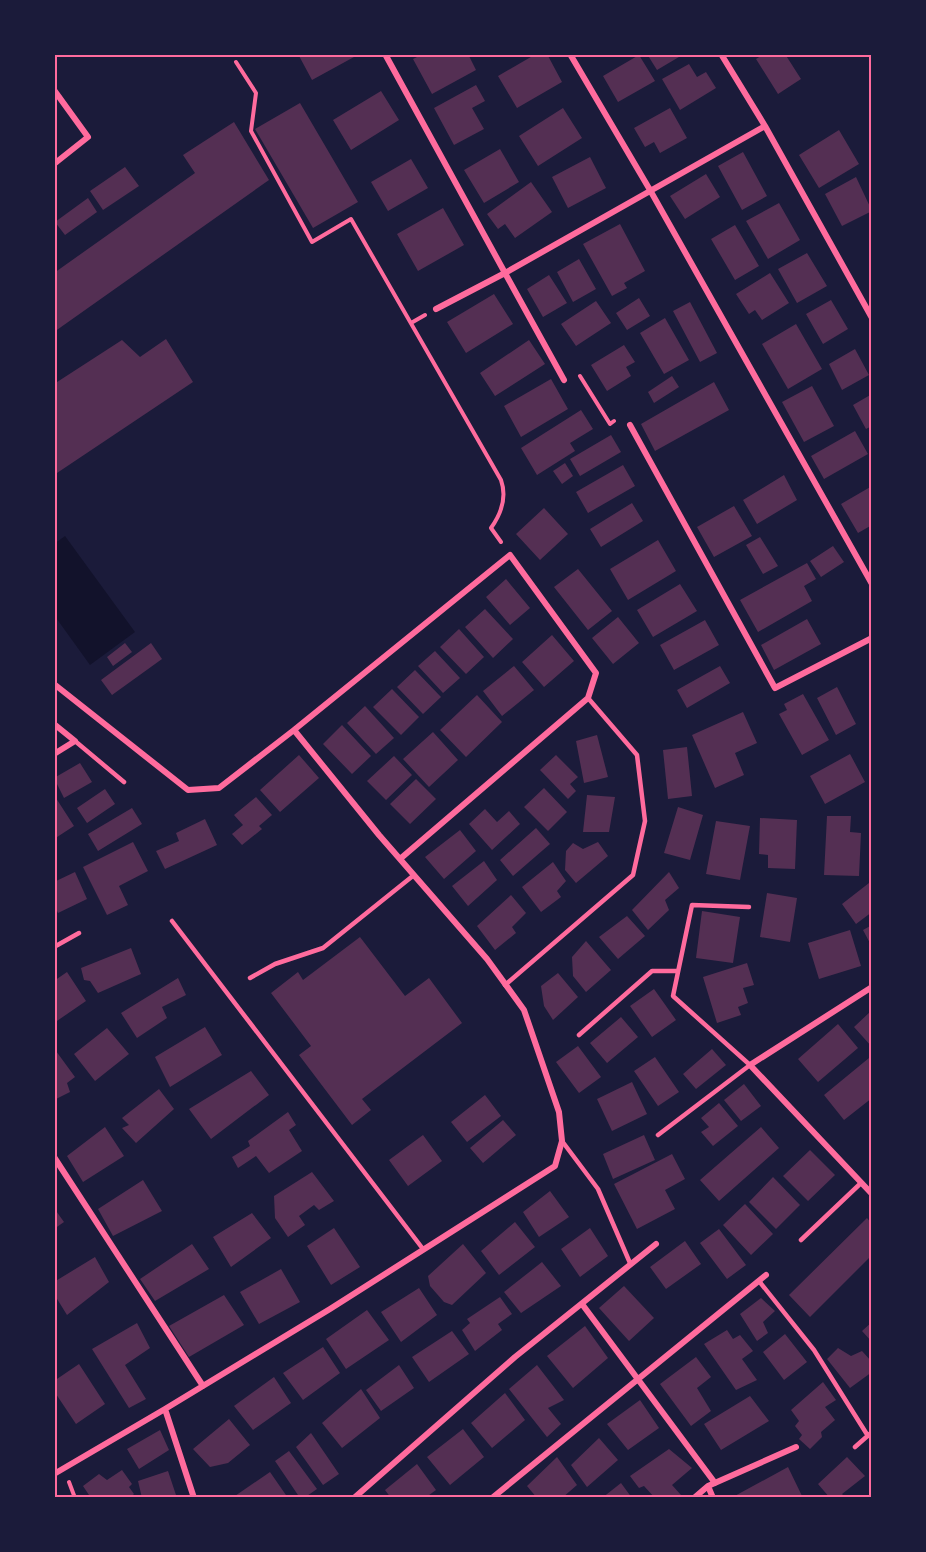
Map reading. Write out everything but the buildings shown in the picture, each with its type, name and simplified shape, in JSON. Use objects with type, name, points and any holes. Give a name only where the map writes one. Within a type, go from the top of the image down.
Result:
[{"type":"street","points":[[385,54],[564,380]]},
{"type":"street","points":[[570,54],[650,190],[872,584]]},
{"type":"street","points":[[721,54],[765,126],[872,318]]},
{"type":"street","points":[[54,90],[88,137],[54,164]]},
{"type":"street","points":[[436,309],[505,273],[765,126]]},
{"type":"street","points":[[630,425],[776,688],[872,638]]},
{"type":"street","points":[[54,684],[188,790],[219,788],[510,555],[596,673],[588,698],[400,859]]},
{"type":"street","points":[[54,724],[75,741],[54,754]]},
{"type":"street","points":[[54,1474],[203,1386],[450,1234],[555,1166],[562,1141],[559,1112],[524,1010],[487,959],[400,859],[294,730]]},
{"type":"street","points":[[872,987],[750,1065],[872,1194]]},
{"type":"street","points":[[54,1157],[203,1386]]},
{"type":"street","points":[[354,1498],[515,1358],[656,1244]]},
{"type":"street","points":[[492,1498],[766,1275]]},
{"type":"street","points":[[582,1304],[639,1379],[712,1485],[713,1498]]},
{"type":"street","points":[[165,1409],[194,1498]]},
{"type":"street","points":[[694,1498],[712,1485],[796,1447]]},
{"type":"lane","points":[[505,985],[633,875],[645,821],[637,755],[588,698]]},
{"type":"lane","points":[[75,741],[124,782]]},
{"type":"lane","points":[[250,978],[275,964],[323,948],[414,875]]},
{"type":"lane","points":[[658,1135],[750,1065],[673,996],[692,905],[749,907]]},
{"type":"lane","points":[[172,921],[423,1249]]},
{"type":"lane","points":[[54,946],[79,933]]},
{"type":"lane","points":[[579,1035],[652,971],[678,971]]},
{"type":"lane","points":[[562,1141],[598,1189],[630,1263]]},
{"type":"lane","points":[[801,1239],[861,1183]]},
{"type":"lane","points":[[759,1281],[814,1350],[870,1434],[855,1447]]},
{"type":"path","points":[[236,62],[256,93],[251,131],[312,242],[351,219],[501,480],[503,501],[491,528],[493,531]]},
{"type":"path","points":[[579,374],[606,418]]},
{"type":"shaded area","points":[[65,536],[135,632],[90,665],[54,615],[54,544]]}]
